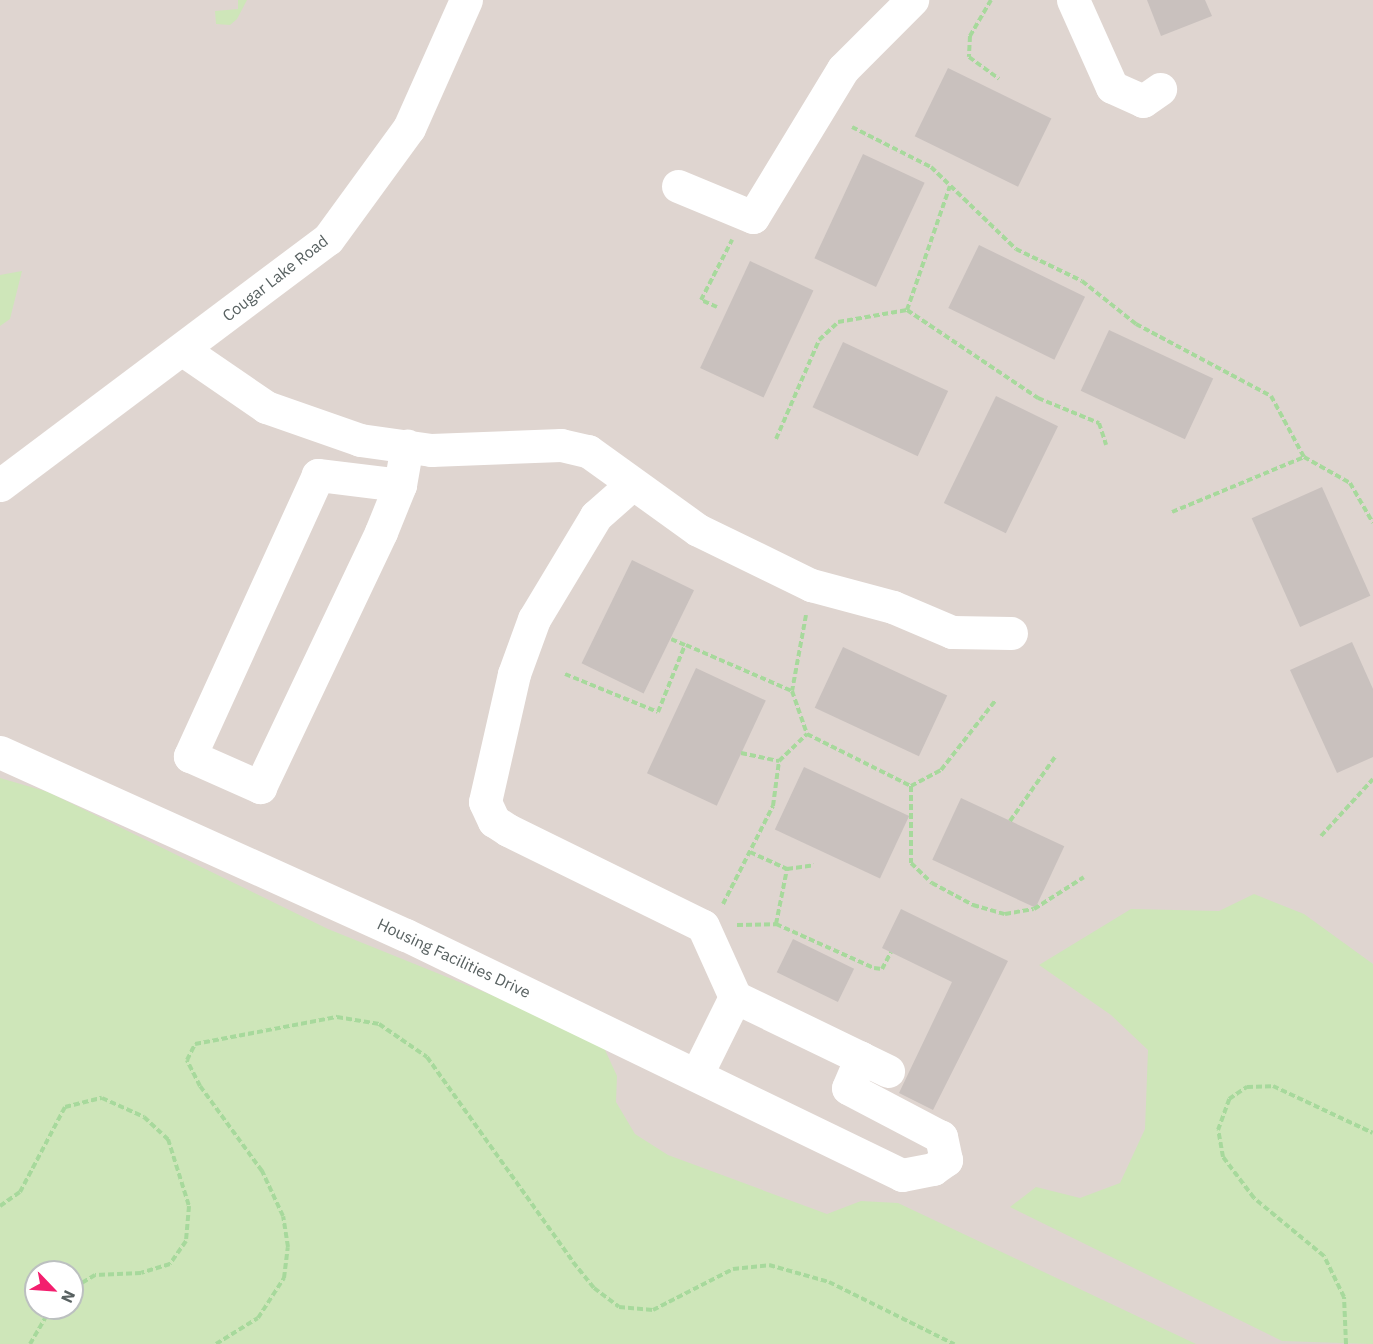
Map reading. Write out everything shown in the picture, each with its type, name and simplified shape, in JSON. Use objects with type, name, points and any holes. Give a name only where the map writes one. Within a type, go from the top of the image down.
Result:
[{"type":"street","name":"Cougar Lake Road","points":[[0,485],[183,350],[335,230],[409,128],[466,0]]},
{"type":"street","points":[[678,186],[753,217],[843,69],[912,0]]},
{"type":"street","points":[[1073,0],[1112,87],[1143,100],[1160,89]]},
{"type":"street","points":[[183,350],[266,407],[321,430],[407,446],[502,450],[561,445],[588,451],[698,530],[811,585],[893,607],[952,632],[1011,633]]},
{"type":"street","points":[[400,485],[318,475],[190,756],[260,787],[400,485],[407,446]]},
{"type":"street","points":[[631,484],[596,516],[534,620],[514,674],[485,802],[495,821],[508,830],[703,927],[735,997],[698,1072]]},
{"type":"street","name":"Housing Facilities Drive","points":[[0,752],[698,1072],[902,1174],[933,1169],[946,1160],[941,1137],[848,1088],[874,1064],[735,997]]},
{"type":"path","points":[[991,0],[970,36],[969,57],[999,79]]},
{"type":"path","points":[[852,127],[931,167],[1016,249],[1082,281],[1136,324],[1271,396],[1304,457],[1350,483],[1373,523]]},
{"type":"path","points":[[907,310],[950,186]]},
{"type":"path","points":[[717,306],[701,300],[738,229]]},
{"type":"path","points":[[776,439],[819,340],[838,322],[907,310],[1038,398],[1099,423],[1106,445]]},
{"type":"path","points":[[1172,512],[1304,457]]},
{"type":"path","points":[[811,585],[792,691],[807,734],[911,786]]},
{"type":"path","points":[[671,639],[792,691]]},
{"type":"path","points":[[565,674],[658,712],[685,645]]},
{"type":"path","points":[[911,786],[941,770],[995,701]]},
{"type":"path","points":[[703,927],[734,892],[750,852],[773,806],[779,761],[807,734]]},
{"type":"path","points":[[741,753],[779,761]]},
{"type":"path","points":[[1010,821],[1054,757]]},
{"type":"path","points":[[1322,836],[1373,779]]},
{"type":"path","points":[[911,786],[911,863],[932,882],[973,905],[1005,914],[1034,909],[1084,877]]},
{"type":"path","points":[[750,852],[787,869],[814,865]]},
{"type":"path","points":[[776,924],[787,869]]},
{"type":"path","points":[[703,927],[776,924],[874,968],[882,969],[891,952]]},
{"type":"path","points":[[216,1344],[258,1318],[284,1278],[288,1247],[283,1216],[262,1171],[200,1086],[187,1060],[195,1044],[337,1017],[379,1024],[428,1057],[573,1262],[594,1288],[619,1307],[652,1310],[733,1269],[769,1265],[829,1281],[954,1344]]},
{"type":"path","points":[[1346,1344],[1344,1297],[1324,1256],[1254,1198],[1223,1157],[1218,1130],[1229,1099],[1247,1087],[1273,1086],[1373,1133]]},
{"type":"path","points":[[0,1206],[20,1192],[65,1107],[102,1098],[144,1117],[168,1139],[189,1206],[186,1241],[170,1264],[141,1273],[95,1275],[84,1282]]},
{"type":"path","points":[[30,1344],[44,1320]]},
{"type":"shaded area","points":[[0,0],[1373,0],[1373,1344],[0,1344]]},
{"type":"green space","points":[[238,0],[247,0],[237,19],[230,25],[216,24],[215,11],[238,9]]},
{"type":"green space","points":[[22,271],[10,319],[0,326],[0,275]]},
{"type":"green space","points":[[0,778],[48,792],[328,929],[600,1039],[617,1076],[616,1102],[635,1134],[668,1155],[827,1214],[861,1201],[898,1203],[1196,1344],[0,1344]]},
{"type":"green space","points":[[1254,894],[1304,914],[1373,964],[1373,1344],[1282,1341],[1010,1207],[1036,1187],[1080,1198],[1120,1183],[1145,1129],[1148,1050],[1111,1015],[1039,965],[1131,909],[1219,911]]},
{"type":"building","points":[[1147,0],[1205,0],[1212,16],[1161,36]]},
{"type":"building","points":[[948,68],[1051,118],[1018,187],[915,136]]},
{"type":"building","points":[[863,154],[925,183],[876,287],[814,258]]},
{"type":"building","points":[[979,245],[1085,297],[1054,360],[948,308]]},
{"type":"building","points":[[750,261],[813,291],[764,398],[700,368]]},
{"type":"building","points":[[1109,330],[1213,379],[1185,439],[1081,391]]},
{"type":"building","points":[[843,342],[948,391],[918,456],[813,407]]},
{"type":"building","points":[[996,396],[1058,426],[1006,533],[944,503]]},
{"type":"building","points":[[1322,487],[1370,596],[1300,627],[1252,518]]},
{"type":"building","points":[[632,560],[694,590],[644,694],[582,663]]},
{"type":"building","points":[[1352,642],[1373,689],[1373,757],[1337,773],[1290,670]]},
{"type":"building","points":[[843,647],[947,696],[919,756],[815,708]]},
{"type":"building","points":[[696,668],[766,701],[717,806],[647,773]]},
{"type":"building","points":[[804,767],[909,816],[880,879],[775,830]]},
{"type":"building","points":[[961,798],[1064,846],[1036,908],[932,860]]},
{"type":"building","points":[[901,909],[1008,961],[933,1110],[899,1093],[952,982],[882,948]]},
{"type":"building","points":[[793,939],[854,969],[838,1002],[777,972]]}]
